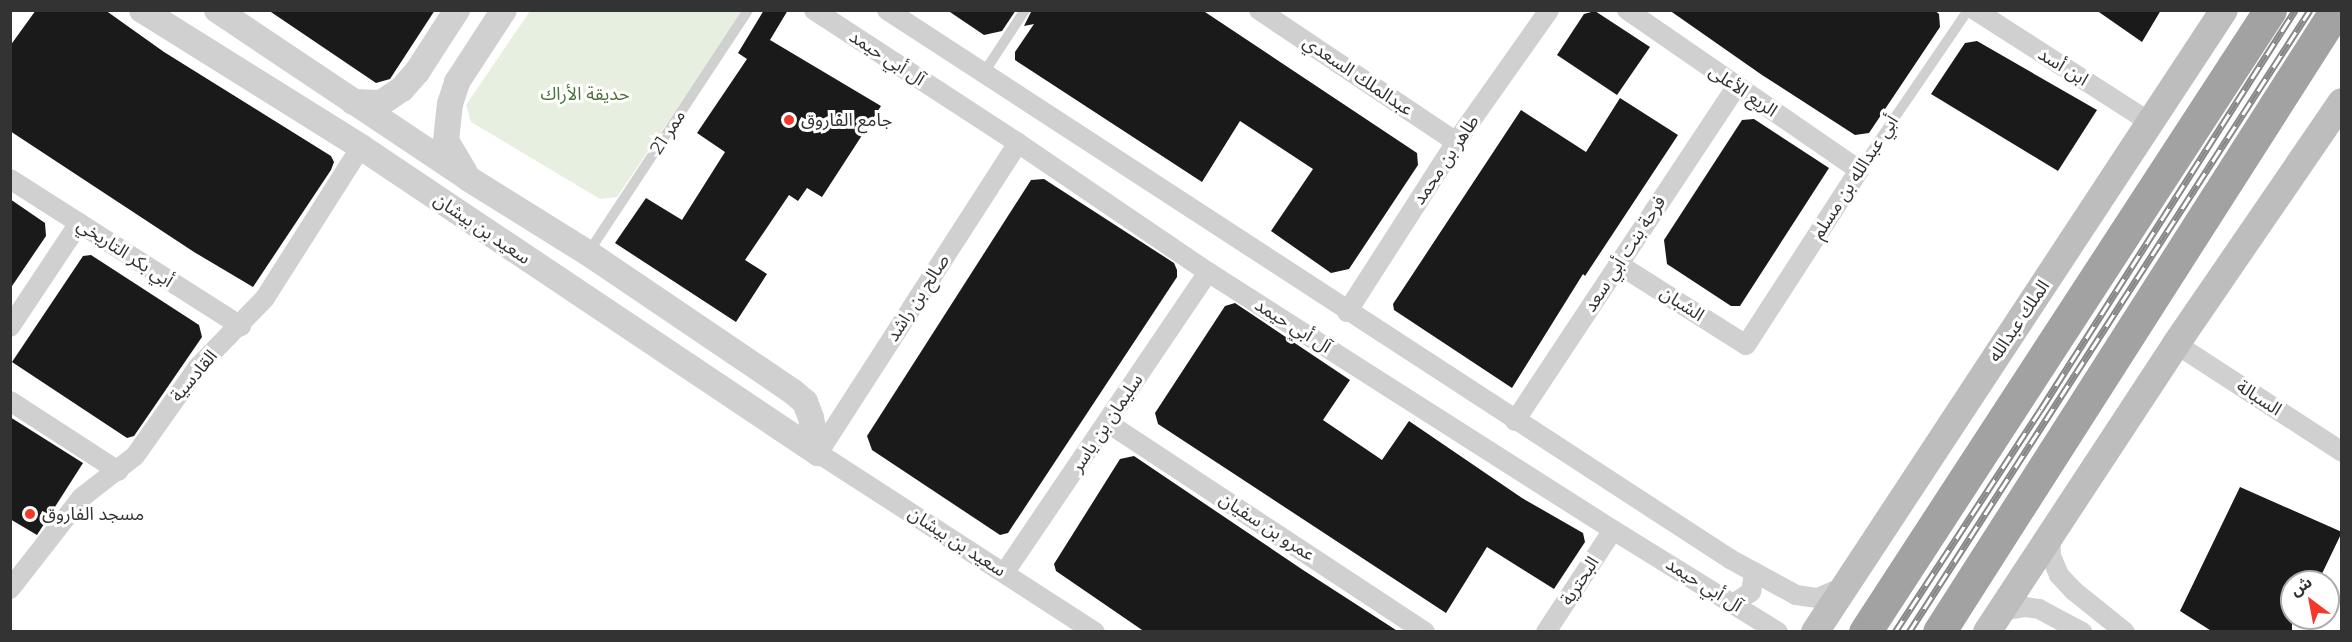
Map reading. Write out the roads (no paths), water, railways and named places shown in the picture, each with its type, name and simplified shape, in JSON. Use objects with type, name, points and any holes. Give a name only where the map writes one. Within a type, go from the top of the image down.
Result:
[{"type":"highway","points":[[1864,632],[2270,10]]},
{"type":"highway","points":[[1939,632],[2336,10]]},
{"type":"main road","name":"الملك عبدالله","points":[[1815,632],[2190,63],[2222,10]]},
{"type":"main road","points":[[2153,119],[2200,72],[2241,10]]},
{"type":"main road","points":[[1993,621],[2176,344],[2342,102]]},
{"type":"street","name":"سعيد بن بيشان","points":[[142,10],[361,147],[818,453],[1095,632]]},
{"type":"street","name":"سعيد بن بيشان","points":[[217,10],[469,179],[588,253],[792,391],[805,402],[811,418],[818,453]]},
{"type":"street","points":[[353,102],[381,103],[402,89],[417,72],[457,10]]},
{"type":"street","points":[[469,179],[446,141],[450,104],[457,82],[504,10]]},
{"type":"street","name":"آل أبي حيمد","points":[[814,10],[1018,143],[1208,272],[1613,530],[1778,632]]},
{"type":"street","name":"آل أبي حيمد","points":[[887,10],[1515,421],[1754,572],[1796,595],[1818,598],[1844,587]]},
{"type":"street","name":"عبدالملك السعدي","points":[[1259,10],[1456,142]]},
{"type":"street","name":"طاهر بن محمد","points":[[1347,312],[1456,142],[1549,10]]},
{"type":"street","name":"الريع الأعلى","points":[[1627,10],[1860,170]]},
{"type":"street","name":"ابن أسد","points":[[1975,10],[2153,119]]},
{"type":"street","name":"فرحة بنت أبي سعد","points":[[1515,421],[1736,87]]},
{"type":"street","name":"صالح بن راشد","points":[[818,453],[1018,143]]},
{"type":"street","name":"القادسية","points":[[10,590],[81,498],[135,456],[198,367],[266,298],[361,147]]},
{"type":"street","name":"أبي عبدالله بن مسلم","points":[[1746,345],[1860,170]]},
{"type":"street","name":"أبي بكر التاريخي","points":[[10,178],[240,326]]},
{"type":"street","points":[[10,327],[79,223]]},
{"type":"street","name":"الشبان","points":[[1618,264],[1746,345]]},
{"type":"street","name":"سليمان بن ياسر","points":[[1005,572],[1108,423],[1208,272]]},
{"type":"street","name":"السبالة","points":[[2176,344],[2342,452]]},
{"type":"street","points":[[10,401],[118,471]]},
{"type":"street","name":"عمرو بن سفيان","points":[[1108,423],[1425,632]]},
{"type":"street","name":"البحترية","points":[[1546,632],[1613,530]]},
{"type":"street","points":[[2050,535],[2051,556],[2059,575],[2073,591],[2125,632]]},
{"type":"street","points":[[1733,604],[1740,602],[1751,592],[1754,572]]},
{"type":"street","points":[[1993,621],[2019,608],[2038,609],[2082,632]]},
{"type":"lane","name":"ممر 21","points":[[588,253],[748,10]]},
{"type":"lane","points":[[983,74],[1025,10]]},
{"type":"lane","name":"أبي عبدالله بن مسلم","points":[[1860,170],[1968,10]]},
{"type":"railway","points":[[1895,632],[2041,409],[2295,10]]},
{"type":"railway","points":[[1909,632],[2310,10]]},
{"type":"place","name":"جامع الفاروق","points":[[789,120]]},
{"type":"place","name":"مسجد الفاروق","points":[[30,514]]},
{"type":"park label","name":"حديقة الأراك","points":[[585,94]]}]
